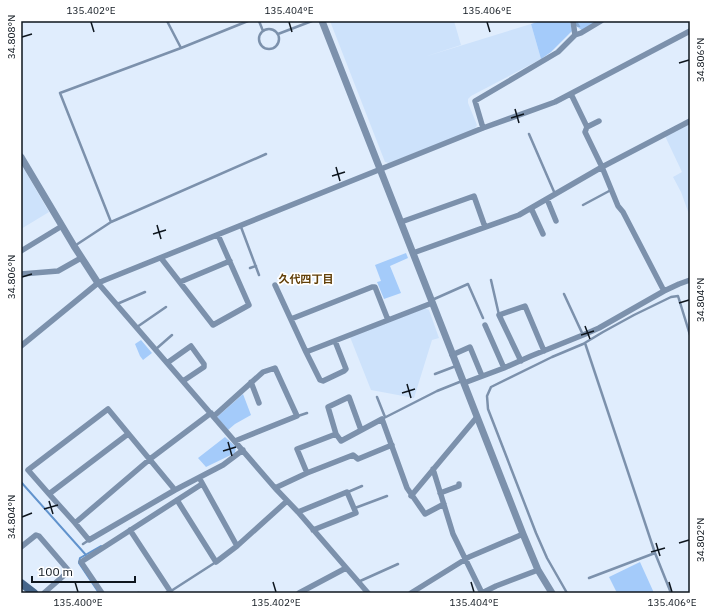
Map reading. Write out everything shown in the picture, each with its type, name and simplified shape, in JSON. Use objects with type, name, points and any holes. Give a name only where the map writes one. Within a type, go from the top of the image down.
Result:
[{"type":"main road","points":[[21,583],[34,593]]},
{"type":"street","points":[[322,21],[523,534],[538,570],[552,593]]},
{"type":"street","points":[[573,21],[575,34]]},
{"type":"street","points":[[483,128],[475,101],[558,52],[575,34],[582,33],[601,21]]},
{"type":"street","points":[[21,346],[98,283],[144,263],[161,258],[483,128],[555,102],[690,31]]},
{"type":"street","points":[[571,94],[587,127],[585,132],[612,189],[618,206],[623,212],[664,291]]},
{"type":"street","points":[[587,127],[600,121]]},
{"type":"street","points":[[413,253],[519,215],[602,167],[690,121]]},
{"type":"street","points":[[21,157],[81,258],[98,283],[368,593]]},
{"type":"street","points":[[401,222],[474,196],[485,227]]},
{"type":"street","points":[[547,199],[556,221]]},
{"type":"street","points":[[531,208],[543,234]]},
{"type":"street","points":[[21,251],[62,226]]},
{"type":"street","points":[[161,258],[213,325],[249,305],[218,235]]},
{"type":"street","points":[[21,274],[58,271],[81,258]]},
{"type":"street","points":[[180,282],[230,261]]},
{"type":"street","points":[[463,382],[504,368],[599,328],[664,291],[690,280]]},
{"type":"street","points":[[276,285],[320,380],[323,381],[346,369],[335,341]]},
{"type":"street","points":[[291,319],[375,287],[388,320]]},
{"type":"street","points":[[306,352],[432,302]]},
{"type":"street","points":[[521,361],[499,315],[525,306],[544,351]]},
{"type":"street","points":[[485,325],[504,368]]},
{"type":"street","points":[[167,363],[191,346],[204,364],[204,367],[183,381]]},
{"type":"street","points":[[452,354],[470,347],[482,376]]},
{"type":"street","points":[[75,523],[150,459],[212,414],[262,372],[274,365],[297,416],[235,441]]},
{"type":"street","points":[[251,382],[259,403]]},
{"type":"street","points":[[361,430],[349,397],[328,407],[336,434],[341,441],[384,418],[392,445],[411,496],[425,514],[444,504]]},
{"type":"street","points":[[175,490],[108,409],[28,470],[75,523],[86,542],[175,490],[223,466],[243,450]]},
{"type":"street","points":[[411,496],[477,417]]},
{"type":"street","points":[[49,494],[128,434]]},
{"type":"street","points":[[307,473],[297,449],[336,434]]},
{"type":"street","points":[[275,488],[307,473],[353,455],[358,459],[392,445]]},
{"type":"street","points":[[433,469],[453,534],[482,593],[538,570]]},
{"type":"street","points":[[198,478],[237,546]]},
{"type":"street","points":[[102,593],[81,562],[202,484]]},
{"type":"street","points":[[440,492],[459,485]]},
{"type":"street","points":[[298,512],[347,492],[356,513],[313,530]]},
{"type":"street","points":[[177,500],[216,562],[237,546],[287,501]]},
{"type":"street","points":[[130,530],[146,550],[169,592]]},
{"type":"street","points":[[411,593],[466,559],[523,534]]},
{"type":"street","points":[[21,547],[36,535],[39,536],[69,571],[44,593]]},
{"type":"street","points":[[299,593],[346,568]]},
{"type":"lane","points":[[167,21],[181,48]]},
{"type":"lane","points":[[111,222],[60,93],[181,48],[248,21]]},
{"type":"lane","points":[[259,21],[263,31]]},
{"type":"lane","points":[[278,34],[312,21]]},
{"type":"lane","points":[[271,29],[278,34],[280,40],[276,47],[270,49],[262,47],[259,42],[260,34],[263,31],[271,29]]},
{"type":"lane","points":[[529,134],[555,194]]},
{"type":"lane","points":[[74,246],[111,222],[266,154]]},
{"type":"lane","points":[[583,205],[612,189]]},
{"type":"lane","points":[[240,225],[259,275]]},
{"type":"lane","points":[[250,268],[256,266]]},
{"type":"lane","points":[[491,280],[499,315]]},
{"type":"lane","points":[[432,302],[468,284],[482,318]]},
{"type":"lane","points":[[117,304],[145,292]]},
{"type":"lane","points":[[564,294],[583,335]]},
{"type":"lane","points":[[567,593],[547,558],[536,533],[488,409],[487,396],[491,387],[552,357],[585,343],[634,315],[671,297],[678,296],[690,335]]},
{"type":"lane","points":[[137,328],[166,307]]},
{"type":"lane","points":[[155,349],[172,335]]},
{"type":"lane","points":[[585,343],[671,593]]},
{"type":"lane","points":[[435,374],[457,366]]},
{"type":"lane","points":[[377,398],[384,418],[437,391],[463,382]]},
{"type":"lane","points":[[297,416],[307,413]]},
{"type":"lane","points":[[347,492],[362,486]]},
{"type":"lane","points":[[355,508],[387,496]]},
{"type":"lane","points":[[589,578],[656,553]]},
{"type":"lane","points":[[169,592],[216,562]]},
{"type":"lane","points":[[358,582],[398,564]]},
{"type":"shaded area","points":[[330,21],[454,21],[461,45],[424,57],[531,24],[541,59],[468,99],[468,103],[477,125],[475,129],[389,163],[385,162]]},
{"type":"shaded area","points":[[690,123],[690,217],[681,192],[673,177],[682,172],[665,136]]},
{"type":"shaded area","points":[[21,164],[49,212],[21,229]]},
{"type":"shaded area","points":[[425,308],[429,310],[439,338],[432,340],[414,398],[371,390],[350,337]]},
{"type":"green space","points":[[540,21],[570,21],[572,31],[551,52],[541,59],[531,24]]},
{"type":"green space","points":[[576,21],[598,21],[583,31],[576,26]]},
{"type":"green space","points":[[406,253],[408,258],[390,266],[401,293],[384,299],[377,282],[381,281],[375,265]]},
{"type":"green space","points":[[141,340],[152,353],[143,360],[135,344]]},
{"type":"green space","points":[[243,394],[251,415],[235,424],[228,430],[217,417]]},
{"type":"green space","points":[[225,437],[236,447],[235,453],[206,467],[198,458]]},
{"type":"green space","points":[[640,562],[654,593],[617,593],[609,577]]},
{"type":"waterway","points":[[21,482],[86,555]]},
{"type":"waterway","points":[[99,593],[79,563],[80,558],[101,546]]},
{"type":"district","name":"久代四丁目","points":[[306,279]]}]
